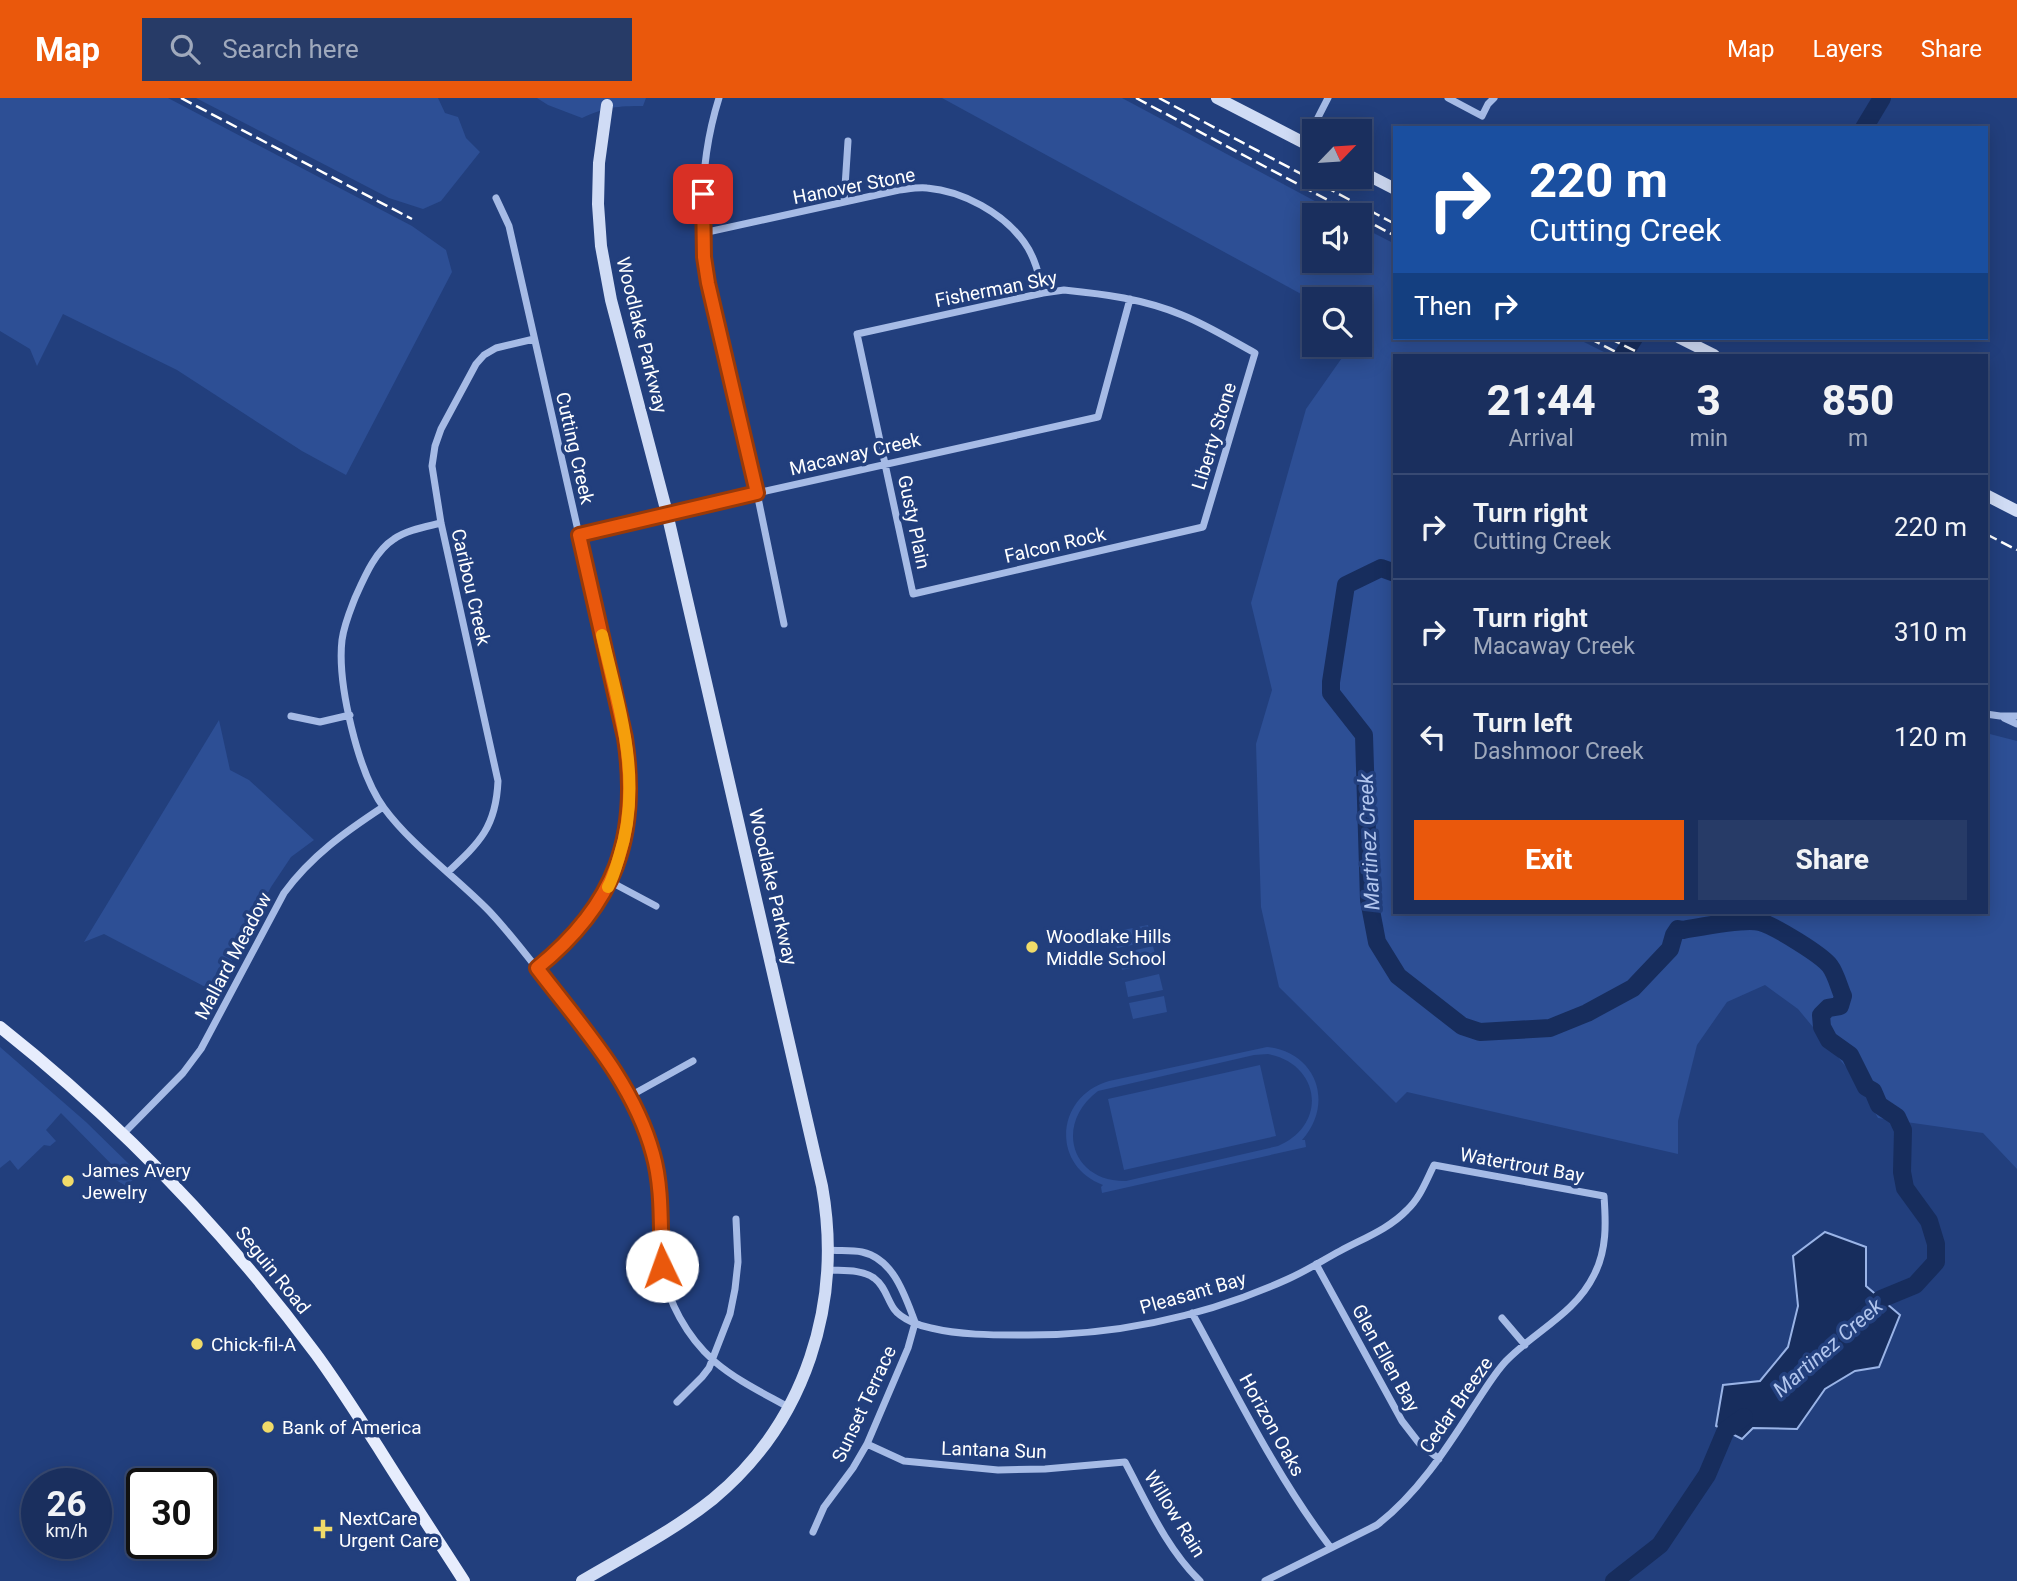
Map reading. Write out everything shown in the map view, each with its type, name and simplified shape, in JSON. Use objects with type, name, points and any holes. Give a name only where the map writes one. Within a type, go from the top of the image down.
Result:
[{"type":"main road","name":"Seguin Road","points":[[0,1027],[123,1134],[233,1249],[316,1353],[464,1581]]},
{"type":"street","points":[[719,98],[711,123],[703,175],[703,233],[708,283],[757,493],[783,624]]},
{"type":"street","points":[[1217,98],[1302,141]]},
{"type":"street","points":[[1320,119],[1328,98]]},
{"type":"street","points":[[1448,98],[1482,116],[1494,98]]},
{"type":"street","name":"Woodlake Parkway","points":[[582,1581],[690,1517],[715,1497],[757,1454],[773,1433],[800,1385],[818,1334],[828,1270],[826,1212],[821,1186],[667,513],[611,300],[601,246],[598,204],[599,163],[607,106]]},
{"type":"street","points":[[844,202],[848,141]]},
{"type":"street","points":[[1372,177],[1393,188]]},
{"type":"street","name":"Hanover Stone","points":[[703,233],[899,190],[925,187],[949,192],[983,206],[1008,223],[1025,243],[1036,265],[1043,293]]},
{"type":"street","name":"Cutting Creek","points":[[496,198],[509,226],[630,766],[628,823],[611,882],[577,932],[537,968]]},
{"type":"street","name":"Fisherman Sky","points":[[857,334],[1064,290],[1112,295],[1181,314],[1255,353]]},
{"type":"street","name":"Macaway Creek","points":[[579,535],[1098,416],[1130,299]]},
{"type":"street","name":"Gusty Plain","points":[[857,334],[913,594]]},
{"type":"street","name":"Caribou Creek","points":[[448,873],[486,831],[494,813],[498,781],[440,523],[432,466],[435,446],[441,429],[476,364],[484,355],[496,348],[534,339]]},
{"type":"street","points":[[1685,340],[1712,354]]},
{"type":"street","name":"Liberty Stone","points":[[1203,527],[1255,353]]},
{"type":"street","points":[[1988,496],[2017,512]]},
{"type":"street","points":[[440,523],[393,539],[379,554],[365,576],[349,613],[342,638],[344,688],[360,756],[370,784],[383,807],[400,827],[491,913],[615,1070],[630,1096],[654,1156],[662,1266],[671,1301],[686,1328],[712,1359],[734,1376],[789,1407]]},
{"type":"street","name":"Falcon Rock","points":[[913,594],[1203,527]]},
{"type":"street","points":[[1988,714],[2017,716]]},
{"type":"street","points":[[291,716],[320,722],[350,715]]},
{"type":"street","points":[[2000,716],[2017,724]]},
{"type":"street","name":"Mallard Meadow","points":[[123,1134],[183,1073],[201,1049],[284,893],[298,874],[336,838],[383,807]]},
{"type":"street","points":[[611,882],[656,906]]},
{"type":"street","points":[[630,1096],[693,1061]]},
{"type":"street","name":"Watertrout Bay","points":[[1434,1165],[1604,1196]]},
{"type":"street","name":"Pleasant Bay","points":[[880,1285],[895,1310],[902,1316],[915,1323],[942,1330],[993,1335],[1057,1335],[1122,1329],[1236,1300],[1316,1264],[1391,1224],[1407,1211],[1418,1197],[1434,1165]]},
{"type":"street","name":"Cedar Breeze","points":[[1265,1581],[1377,1525],[1394,1512],[1428,1474],[1507,1360],[1574,1305],[1587,1289],[1596,1273],[1604,1247],[1604,1196]]},
{"type":"street","points":[[677,1402],[702,1377],[730,1314],[736,1289],[738,1262],[736,1219]]},
{"type":"street","points":[[828,1250],[862,1252],[885,1264],[894,1274],[915,1323]]},
{"type":"street","name":"Glen Ellen Bay","points":[[1316,1264],[1402,1421],[1419,1443],[1439,1459]]},
{"type":"street","points":[[828,1270],[856,1271],[874,1278],[880,1285],[894,1274]]},
{"type":"street","name":"Horizon Oaks","points":[[1192,1313],[1287,1485],[1331,1548]]},
{"type":"street","points":[[1502,1318],[1525,1345]]},
{"type":"street","name":"Sunset Terrace","points":[[813,1532],[824,1507],[867,1444],[908,1348],[915,1323]]},
{"type":"street","name":"Lantana Sun","points":[[867,1444],[904,1461],[985,1469],[1045,1469],[1125,1462]]},
{"type":"street","name":"Willow Rain","points":[[1125,1462],[1160,1527],[1200,1581]]},
{"type":"shaded area","points":[[0,98],[168,98],[412,226],[446,250],[452,272],[346,475],[302,451],[177,370],[63,314],[37,366],[30,349],[0,331]]},
{"type":"shaded area","points":[[196,98],[438,98],[445,113],[458,117],[466,138],[480,152],[441,201],[423,209],[389,198]]},
{"type":"shaded area","points":[[537,98],[646,98],[643,106],[612,108],[582,118]]},
{"type":"shaded area","points":[[942,98],[1122,98],[1319,203],[1302,203],[1302,273],[1372,273],[1372,232],[1393,243],[1393,340],[1580,340],[1608,354],[1393,354],[1393,914],[1988,914],[1988,734],[2017,741],[2017,1169],[1983,1133],[1878,1118],[1856,1079],[1798,1009],[1765,985],[1727,1002],[1697,1045],[1678,1121],[1678,1154],[1407,1092],[1396,1103],[1279,987],[1261,907],[1256,744],[1272,690],[1251,603],[1306,409],[1343,357],[1372,357],[1372,287],[1302,287],[1302,294]]},
{"type":"shaded area","points":[[219,720],[230,770],[249,780],[314,840],[291,857],[271,887],[217,989],[213,991],[104,934],[84,942]]},
{"type":"shaded area","points":[[1148,925],[1152,941],[1117,948],[1113,932]]},
{"type":"shaded area","points":[[1153,946],[1157,962],[1122,970],[1119,954]]},
{"type":"shaded area","points":[[1159,974],[1163,990],[1128,997],[1125,982]]},
{"type":"shaded area","points":[[1164,996],[1167,1012],[1133,1019],[1129,1003]]},
{"type":"shaded area","points":[[0,1047],[86,1122],[133,1168],[135,1178],[126,1186],[116,1180],[122,1175],[61,1113],[46,1130],[56,1141],[50,1146],[44,1145],[18,1170],[10,1160],[0,1168]]},
{"type":"shaded area","points":[[1267,1047],[1298,1058],[1308,1069],[1318,1096],[1317,1111],[1312,1126],[1302,1140],[1305,1140],[1306,1147],[1102,1193],[1103,1185],[1086,1175],[1074,1162],[1066,1131],[1070,1115],[1078,1101],[1091,1089],[1109,1081]],"holes":[[[1268,1054],[1286,1060],[1299,1070],[1308,1082],[1312,1096],[1311,1110],[1305,1124],[1294,1136],[1278,1146],[1126,1181],[1107,1179],[1092,1172],[1081,1162],[1075,1149],[1073,1134],[1076,1119],[1084,1104],[1098,1091],[1254,1055]]]},
{"type":"shaded area","points":[[1260,1065],[1276,1136],[1124,1170],[1108,1099]]},
{"type":"water","points":[[1825,1232],[1866,1247],[1866,1286],[1900,1315],[1879,1367],[1855,1371],[1825,1389],[1797,1429],[1753,1428],[1742,1439],[1716,1426],[1723,1385],[1760,1381],[1788,1347],[1798,1306],[1793,1256]]},
{"type":"waterway","name":"Martinez Creek","points":[[1865,126],[1882,98]]},
{"type":"waterway","name":"Martinez Creek","points":[[1624,354],[1633,340]]},
{"type":"waterway","name":"Martinez Creek","points":[[1393,572],[1381,568],[1346,585],[1331,693],[1364,735],[1369,900],[1377,942],[1398,976],[1462,1026],[1480,1032],[1550,1028],[1587,1013],[1633,988],[1670,949],[1678,929],[1733,922],[1760,922],[1786,934],[1818,955],[1832,969],[1843,996],[1840,1006],[1828,1008],[1821,1015],[1822,1027],[1829,1040],[1850,1055],[1866,1087],[1873,1091],[1879,1105],[1897,1117],[1903,1130],[1902,1172],[1905,1188],[1929,1221],[1936,1244],[1936,1262],[1915,1285],[1881,1299],[1863,1315]]},
{"type":"waterway","name":"Martinez Creek","points":[[1614,1581],[1660,1545],[1707,1475],[1726,1430],[1744,1417]]},
{"type":"railway","points":[[181,98],[412,219]]},
{"type":"railway","points":[[1136,98],[1333,203]]},
{"type":"railway","points":[[1159,98],[1393,223]]},
{"type":"railway","points":[[1372,224],[1393,235]]},
{"type":"railway","points":[[1593,340],[1616,352]]},
{"type":"railway","points":[[1613,340],[1641,354]]},
{"type":"railway","points":[[1988,535],[2017,550]]},
{"type":"slow traffic","points":[[602,635],[630,766],[628,823],[608,887]]},
{"type":"place","name":"Woodlake Hills Middle School","points":[[1032,947]]},
{"type":"place","name":"James Avery Jewelry","points":[[68,1181]]},
{"type":"place","name":"Chick-fil-A","points":[[197,1344]]},
{"type":"place","name":"Bank of America","points":[[268,1427]]},
{"type":"place","name":"NextCare Urgent Care","points":[[323,1529]]},
{"type":"route","points":[[662,1266],[654,1156],[644,1128],[615,1070],[537,968],[577,932],[593,911],[611,882],[628,823],[630,766],[579,535],[757,493],[708,283],[704,257],[703,194]]}]
